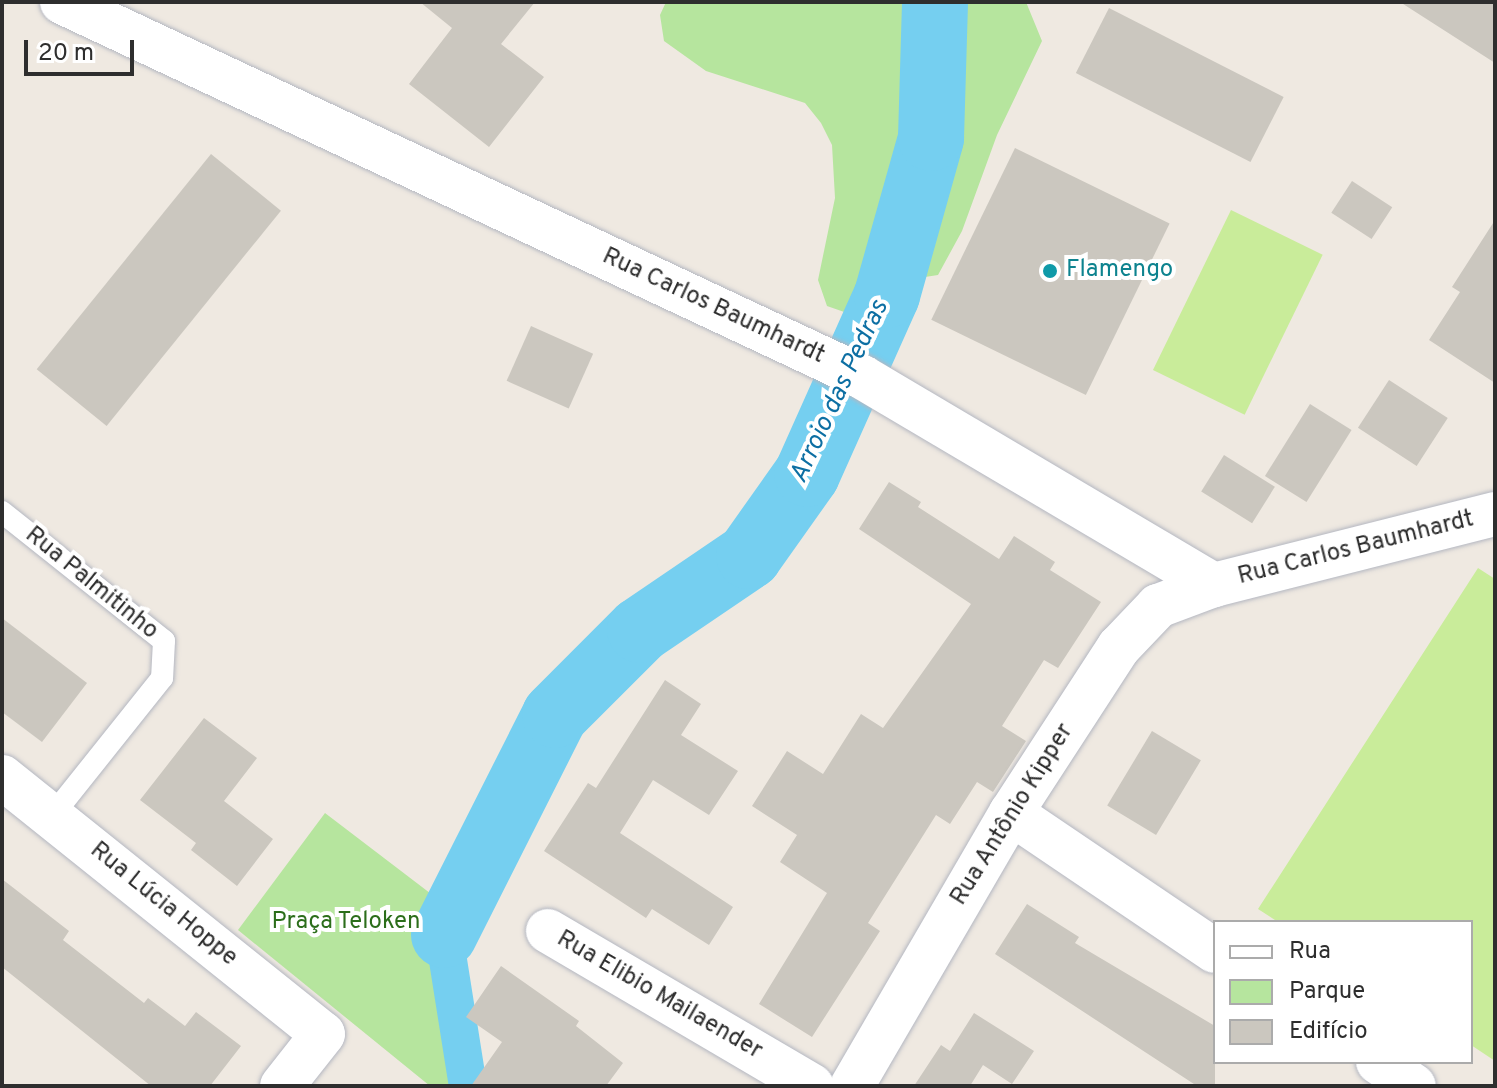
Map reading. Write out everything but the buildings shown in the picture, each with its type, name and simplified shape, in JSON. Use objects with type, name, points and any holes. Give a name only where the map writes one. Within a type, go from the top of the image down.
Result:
[{"type":"street","name":"Rua Carlos Baumhardt","points":[[62,2],[862,377],[1214,585],[1495,514]]},
{"type":"street","name":"Rua Antônio Kipper","points":[[852,1086],[1011,813],[1119,647],[1158,606],[1214,585]]},
{"type":"street","name":"Rua Lúcia Hoppe","points":[[2,777],[323,1034],[282,1086]]},
{"type":"street","points":[[1011,813],[1213,950]]},
{"type":"street","name":"Rua Elibio Mailaender","points":[[548,931],[812,1086]]},
{"type":"street","points":[[1381,1064],[1414,1086]]},
{"type":"lane","name":"Rua Palmitinho","points":[[2,512],[164,641],[162,678],[52,816]]},
{"type":"green space","points":[[666,2],[1026,2],[1042,41],[997,135],[962,231],[938,275],[912,279],[887,275],[850,314],[827,306],[818,280],[835,198],[832,145],[821,123],[805,103],[706,71],[664,41],[660,15]]},
{"type":"green space","points":[[1231,210],[1323,255],[1245,415],[1153,370]]},
{"type":"green space","points":[[1478,568],[1495,579],[1495,1061],[1473,1046],[1473,920],[1275,920],[1258,909]]},
{"type":"green space","name":"Praça Teloken","points":[[325,813],[443,903],[439,938],[457,1086],[430,1086],[238,930]]},
{"type":"waterway","name":"Arroio das Pedras","points":[[444,935],[555,715],[640,630],[749,556],[807,474],[887,295],[931,138],[935,2]]},
{"type":"waterway","name":"Arroio das Pedras","points":[[444,935],[468,1086]]},
{"type":"place","name":"Flamengo","points":[[1050,271]]}]
